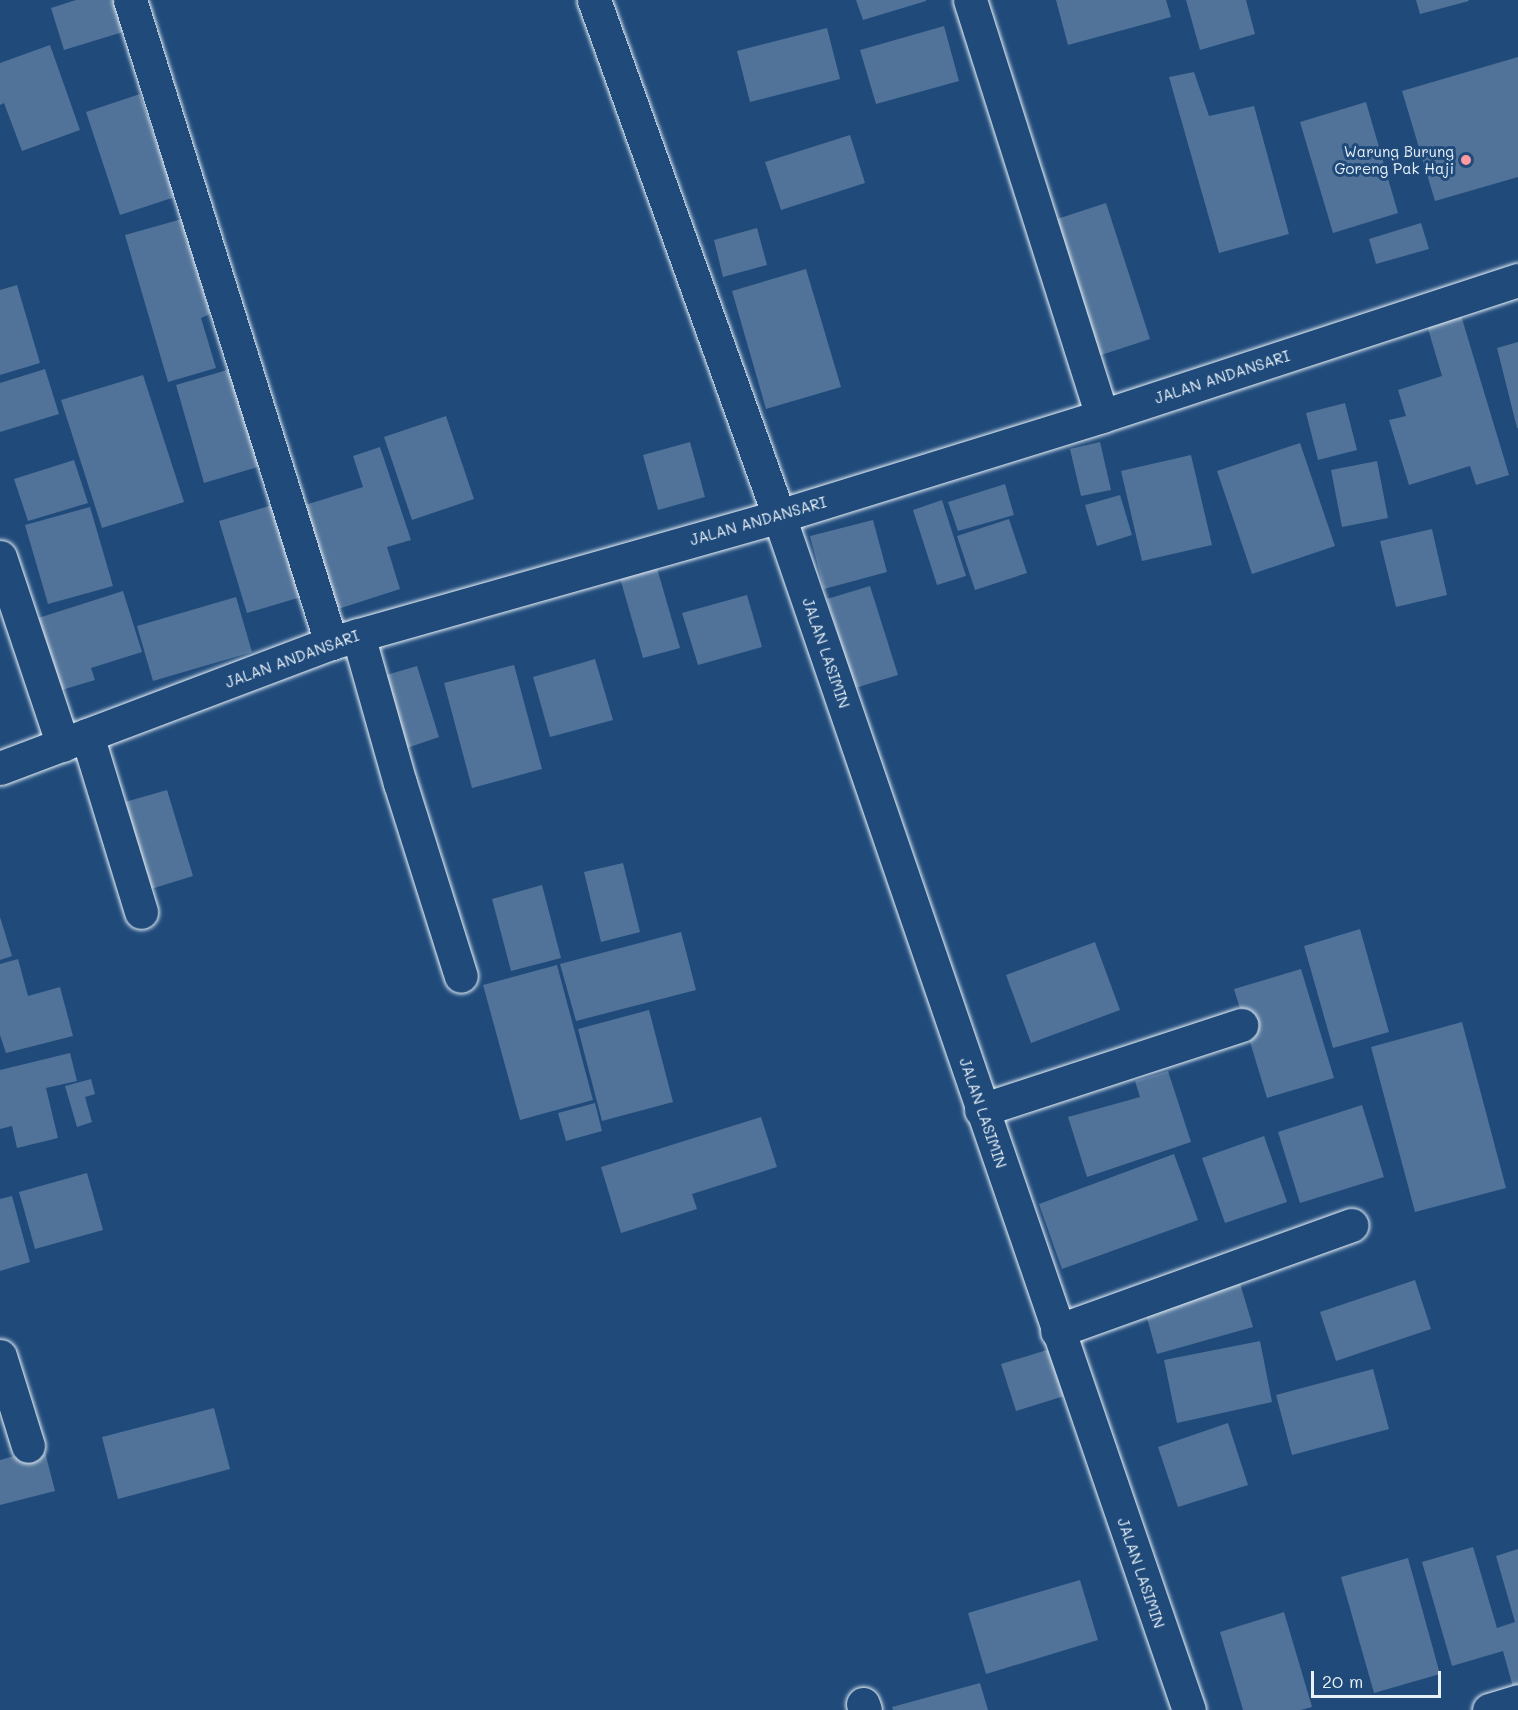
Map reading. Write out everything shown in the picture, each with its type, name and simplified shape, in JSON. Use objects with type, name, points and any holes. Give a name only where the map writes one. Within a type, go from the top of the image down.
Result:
[{"type":"street","points":[[130,0],[344,639],[400,783],[461,976]]},
{"type":"street","name":"JALAN LASIMIN","points":[[594,0],[779,516],[981,1110],[1189,1710]]},
{"type":"street","points":[[970,0],[1102,416]]},
{"type":"street","name":"JALAN ANDANSARI","points":[[0,768],[344,639],[779,516],[1102,416],[1518,280]]},
{"type":"street","points":[[0,556],[75,740],[141,912]]},
{"type":"street","points":[[981,1110],[1241,1025]]},
{"type":"street","points":[[1057,1331],[1352,1226]]},
{"type":"street","points":[[0,1356],[28,1446]]},
{"type":"street","points":[[1489,1710],[1518,1701]]},
{"type":"building","points":[[76,0],[113,0],[123,32],[64,50],[51,8]]},
{"type":"building","points":[[856,0],[926,0],[926,1],[863,20]]},
{"type":"building","points":[[1056,0],[1166,0],[1171,17],[1068,45]]},
{"type":"building","points":[[1186,0],[1246,0],[1255,34],[1200,50]]},
{"type":"building","points":[[1416,0],[1468,0],[1469,1],[1420,14]]},
{"type":"building","points":[[944,26],[959,81],[876,104],[860,50]]},
{"type":"building","points":[[827,28],[840,79],[750,102],[737,51]]},
{"type":"building","points":[[50,45],[80,130],[22,151],[4,103],[0,105],[0,63]]},
{"type":"building","points":[[1518,57],[1518,177],[1435,201],[1402,91]]},
{"type":"building","points":[[1194,72],[1209,116],[1254,106],[1289,234],[1219,253],[1169,77]]},
{"type":"building","points":[[140,94],[175,197],[120,215],[86,112]]},
{"type":"building","points":[[1366,102],[1398,213],[1333,233],[1300,122]]},
{"type":"building","points":[[850,135],[865,183],[781,210],[765,162]]},
{"type":"building","points":[[1106,203],[1150,339],[1095,357],[1051,221]]},
{"type":"building","points":[[182,219],[210,314],[201,318],[216,368],[168,382],[125,235]]},
{"type":"building","points":[[1421,223],[1429,249],[1376,264],[1369,239]]},
{"type":"building","points":[[757,228],[767,265],[723,277],[714,240]]},
{"type":"building","points":[[806,269],[841,387],[766,409],[732,291]]},
{"type":"building","points":[[17,285],[40,363],[0,375],[0,290]]},
{"type":"building","points":[[1460,312],[1509,475],[1476,485],[1470,466],[1409,485],[1389,420],[1406,416],[1398,390],[1442,376],[1426,322]]},
{"type":"building","points":[[1518,342],[1518,428],[1517,428],[1497,348]]},
{"type":"building","points":[[234,368],[264,465],[204,483],[176,385]]},
{"type":"building","points":[[45,369],[59,414],[0,432],[0,383]]},
{"type":"building","points":[[143,375],[184,502],[102,528],[61,400]]},
{"type":"building","points":[[1345,403],[1357,450],[1318,460],[1306,413]]},
{"type":"building","points":[[446,416],[474,499],[412,520],[384,437]]},
{"type":"building","points":[[690,442],[705,497],[658,510],[643,455]]},
{"type":"building","points":[[1100,442],[1111,490],[1081,496],[1070,449]]},
{"type":"building","points":[[1300,443],[1335,546],[1252,574],[1217,471]]},
{"type":"building","points":[[380,447],[411,540],[387,547],[400,589],[335,610],[302,506],[363,487],[353,456]]},
{"type":"building","points":[[1191,455],[1212,545],[1142,561],[1121,471]]},
{"type":"building","points":[[74,460],[88,503],[28,521],[14,479]]},
{"type":"building","points":[[1377,461],[1388,518],[1342,527],[1331,470]]},
{"type":"building","points":[[1005,484],[1014,515],[958,531],[948,502]]},
{"type":"building","points":[[1120,495],[1132,535],[1097,546],[1085,505]]},
{"type":"building","points":[[942,500],[966,576],[937,585],[913,510]]},
{"type":"building","points":[[279,503],[308,595],[247,613],[219,521]]},
{"type":"building","points":[[90,507],[113,586],[48,604],[25,525]]},
{"type":"building","points":[[1009,519],[1027,573],[975,590],[957,536]]},
{"type":"building","points":[[873,520],[887,572],[824,589],[810,536]]},
{"type":"building","points":[[1432,529],[1447,595],[1396,607],[1380,541]]},
{"type":"building","points":[[657,568],[680,648],[643,658],[620,578]]},
{"type":"building","points":[[870,586],[898,675],[855,688],[827,599]]},
{"type":"building","points":[[123,591],[142,652],[91,668],[95,680],[55,692],[32,620]]},
{"type":"building","points":[[747,595],[762,647],[698,665],[682,613]]},
{"type":"building","points":[[236,597],[252,652],[153,681],[137,626]]},
{"type":"building","points":[[595,659],[613,720],[550,737],[533,677]]},
{"type":"building","points":[[514,665],[542,769],[472,788],[444,683]]},
{"type":"building","points":[[417,666],[439,737],[407,748],[383,676]]},
{"type":"building","points":[[167,790],[193,876],[151,889],[125,802]]},
{"type":"building","points":[[623,863],[640,932],[601,942],[584,872]]},
{"type":"building","points":[[542,885],[561,958],[511,971],[492,899]]},
{"type":"building","points":[[0,917],[12,956],[0,960]]},
{"type":"building","points":[[1360,929],[1389,1032],[1333,1048],[1304,946]]},
{"type":"building","points":[[681,932],[696,990],[576,1021],[560,964]]},
{"type":"building","points":[[1095,942],[1120,1010],[1031,1043],[1006,975]]},
{"type":"building","points":[[18,959],[28,996],[60,987],[73,1036],[6,1053],[0,1035],[0,964]]},
{"type":"building","points":[[557,965],[593,1100],[520,1120],[483,985]]},
{"type":"building","points":[[1301,969],[1334,1078],[1267,1098],[1234,989]]},
{"type":"building","points":[[649,1010],[673,1102],[602,1121],[578,1029]]},
{"type":"building","points":[[1462,1022],[1506,1188],[1415,1212],[1371,1047]]},
{"type":"building","points":[[70,1053],[77,1081],[46,1088],[58,1138],[17,1148],[12,1126],[0,1129],[0,1070]]},
{"type":"building","points":[[1168,1071],[1191,1142],[1087,1177],[1068,1117],[1140,1097],[1135,1081]]},
{"type":"building","points":[[91,1079],[95,1094],[85,1097],[92,1122],[77,1127],[65,1086]]},
{"type":"building","points":[[595,1103],[602,1131],[566,1141],[558,1113]]},
{"type":"building","points":[[1362,1105],[1384,1177],[1300,1203],[1278,1132]]},
{"type":"building","points":[[761,1117],[777,1167],[692,1194],[697,1209],[621,1233],[601,1167]]},
{"type":"building","points":[[1264,1136],[1287,1202],[1225,1223],[1202,1158]]},
{"type":"building","points":[[1174,1154],[1198,1220],[1062,1269],[1039,1204]]},
{"type":"building","points":[[87,1173],[103,1230],[35,1249],[19,1192]]},
{"type":"building","points":[[12,1196],[30,1262],[0,1271],[0,1199]]},
{"type":"building","points":[[1239,1280],[1253,1327],[1157,1354],[1144,1307]]},
{"type":"building","points":[[1415,1280],[1431,1329],[1336,1361],[1320,1312]]},
{"type":"building","points":[[1260,1341],[1272,1402],[1177,1423],[1164,1360]]},
{"type":"building","points":[[1060,1346],[1074,1393],[1016,1411],[1001,1364]]},
{"type":"building","points":[[1373,1369],[1389,1429],[1292,1455],[1276,1395]]},
{"type":"building","points":[[214,1408],[230,1469],[118,1499],[102,1437]]},
{"type":"building","points":[[1228,1423],[1248,1485],[1178,1507],[1158,1447]]},
{"type":"building","points":[[44,1448],[55,1491],[0,1505],[0,1460]]},
{"type":"building","points":[[1473,1547],[1497,1628],[1515,1622],[1496,1556],[1518,1549],[1518,1686],[1513,1687],[1503,1651],[1452,1666],[1422,1562]]},
{"type":"building","points":[[1408,1558],[1440,1674],[1374,1693],[1341,1577]]},
{"type":"building","points":[[1080,1580],[1098,1640],[986,1674],[968,1613]]},
{"type":"building","points":[[1284,1612],[1312,1707],[1301,1710],[1243,1710],[1220,1632]]},
{"type":"building","points":[[980,1683],[988,1710],[893,1710],[892,1707]]},
{"type":"place","name":"Warung Burung Goreng Pak Haji","points":[[1466,160]]}]
